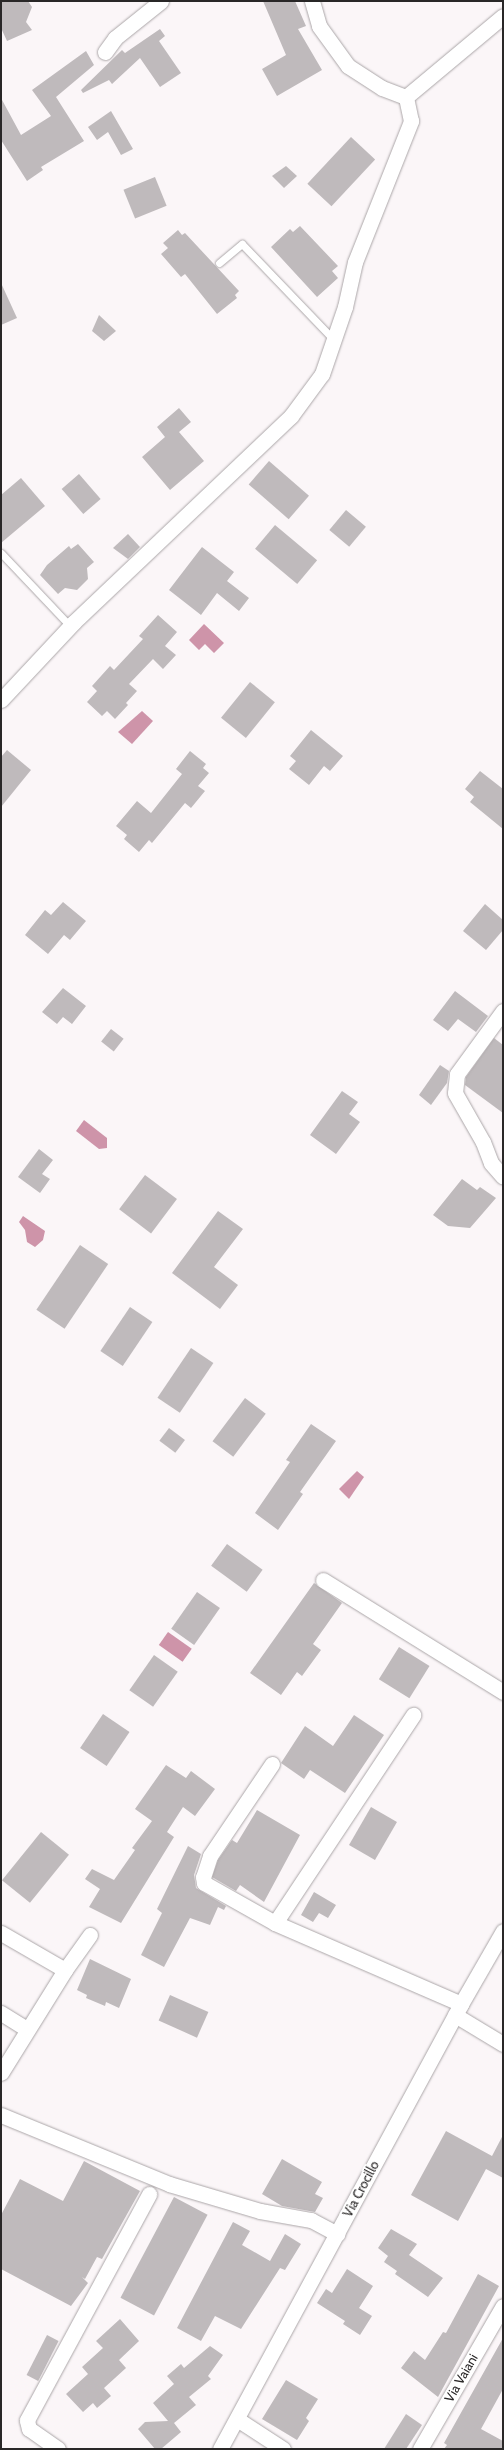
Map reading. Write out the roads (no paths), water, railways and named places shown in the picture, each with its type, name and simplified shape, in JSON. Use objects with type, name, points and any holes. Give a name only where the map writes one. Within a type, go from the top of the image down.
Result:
[{"type":"street","points":[[105,52],[115,38],[161,1]]},
{"type":"street","points":[[312,1],[319,26],[348,66],[382,88],[406,97]]},
{"type":"street","points":[[406,97],[503,16]]},
{"type":"street","points":[[1,700],[70,626],[291,416],[322,374],[334,340],[355,262],[411,121],[406,97]]},
{"type":"street","points":[[503,1011],[457,1074],[455,1093],[483,1142],[491,1163],[503,1177]]},
{"type":"street","points":[[322,1580],[503,1692]]},
{"type":"street","points":[[275,1923],[413,1715]]},
{"type":"street","points":[[272,1764],[210,1856],[203,1877],[204,1883],[210,1889],[275,1923],[458,2009],[503,2044]]},
{"type":"street","name":"Via Crocillo","points":[[220,2449],[458,2009],[503,1931]]},
{"type":"street","points":[[1,1933],[65,1970]]},
{"type":"street","points":[[1,2073],[65,1970],[90,1936]]},
{"type":"street","points":[[1,2013],[27,2029]]},
{"type":"street","points":[[1,2115],[169,2184],[260,2212],[311,2220],[337,2234]]},
{"type":"street","points":[[58,2449],[29,2429],[27,2420],[149,2194]]},
{"type":"street","name":"Via Vaiani","points":[[420,2449],[503,2306]]},
{"type":"street","points":[[237,2419],[283,2449]]},
{"type":"lane","points":[[219,263],[242,244],[334,340]]},
{"type":"lane","points":[[1,553],[70,626]]}]
